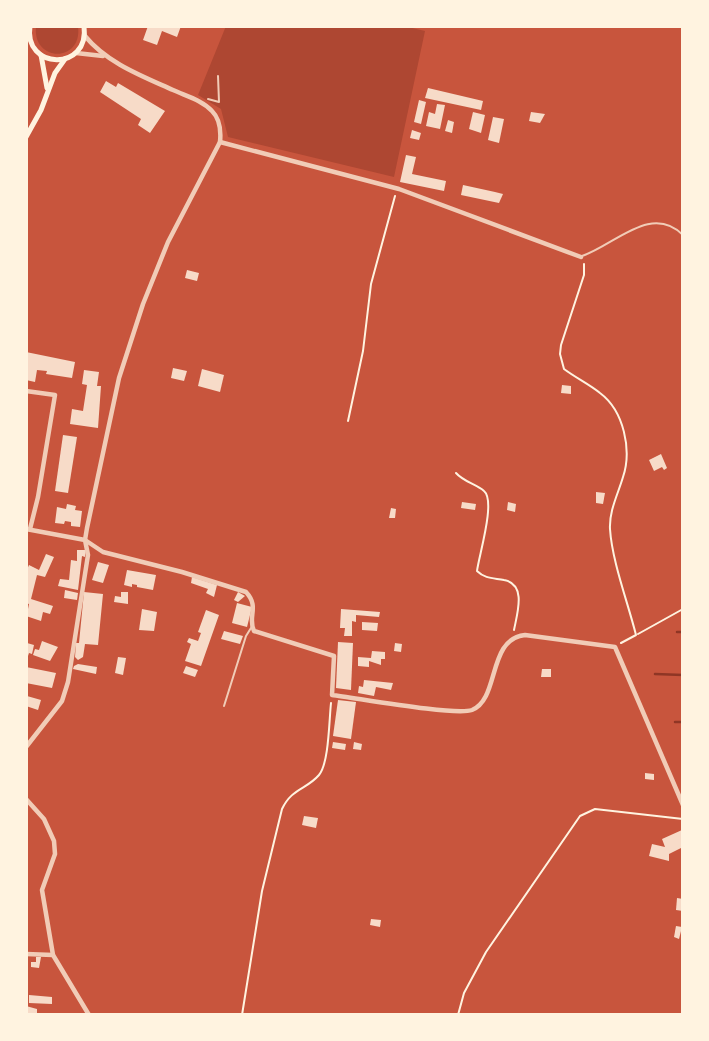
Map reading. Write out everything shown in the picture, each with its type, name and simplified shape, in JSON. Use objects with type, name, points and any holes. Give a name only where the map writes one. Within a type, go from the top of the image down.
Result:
[{"type":"main road","points":[[30,26],[29,39],[41,55],[48,91]]},
{"type":"main road","points":[[41,55],[57,61],[76,53],[85,29]]},
{"type":"main road","points":[[26,137],[41,110],[55,73],[65,59]]},
{"type":"street","points":[[85,29],[105,56]]},
{"type":"street","points":[[26,747],[62,701],[66,690],[88,555],[85,540],[120,378],[143,304],[168,242],[220,142],[220,129],[211,110],[200,102],[105,56],[76,53]]},
{"type":"street","points":[[220,142],[397,188],[581,257]]},
{"type":"street","points":[[26,391],[55,394],[38,497],[28,529],[85,540],[103,552],[183,572],[246,592],[254,605],[252,628],[258,633],[334,656],[332,695],[470,711],[480,704],[486,694],[495,667],[513,638],[525,635],[615,647],[683,805]]},
{"type":"street","points":[[26,800],[44,819],[54,841],[55,854],[42,890],[53,955],[89,1015]]},
{"type":"street","points":[[26,954],[53,955]]},
{"type":"lane","points":[[208,99],[219,102],[218,76]]},
{"type":"lane","points":[[581,257],[596,252],[631,230],[653,223],[673,226],[683,235]]},
{"type":"lane","points":[[224,706],[246,636],[252,628]]},
{"type":"path","points":[[348,421],[363,351],[371,284],[397,188]]},
{"type":"path","points":[[581,257],[584,275],[560,354],[564,369],[600,392],[610,402],[624,434],[627,466],[614,500],[610,529],[636,635]]},
{"type":"path","points":[[456,473],[462,480],[485,491],[489,498],[477,571],[489,578],[515,585],[519,605],[513,638]]},
{"type":"path","points":[[615,647],[683,609]]},
{"type":"path","points":[[242,1015],[262,891],[282,809],[287,798],[316,778],[323,769],[332,695]]},
{"type":"path","points":[[458,1015],[464,993],[486,952],[580,816],[595,809],[683,819]]},
{"type":"shaded area","points":[[36,26],[78,26],[77,38],[73,47],[66,52],[49,52],[37,38]]},
{"type":"shaded area","points":[[226,26],[404,26],[425,31],[394,177],[228,137],[221,109],[198,95]]},
{"type":"building","points":[[148,26],[181,26],[177,37],[162,31],[157,45],[143,40]]},
{"type":"building","points":[[106,81],[116,87],[118,83],[165,111],[150,133],[138,125],[141,119],[100,92]]},
{"type":"building","points":[[428,88],[483,101],[481,110],[425,98]]},
{"type":"building","points":[[419,100],[426,102],[421,124],[414,122]]},
{"type":"building","points":[[437,104],[445,105],[440,129],[426,126],[429,112],[435,114]]},
{"type":"building","points":[[473,112],[485,115],[481,133],[469,129]]},
{"type":"building","points":[[531,112],[545,114],[540,123],[529,121]]},
{"type":"building","points":[[493,117],[504,119],[499,143],[488,140]]},
{"type":"building","points":[[448,120],[454,122],[452,133],[445,131]]},
{"type":"building","points":[[412,130],[421,133],[419,140],[410,138]]},
{"type":"building","points":[[406,155],[416,157],[412,174],[446,181],[444,191],[400,182]]},
{"type":"building","points":[[463,185],[503,194],[499,203],[461,195]]},
{"type":"building","points":[[187,270],[199,273],[197,281],[185,278]]},
{"type":"building","points":[[26,352],[75,362],[72,378],[37,370],[35,382],[26,380]]},
{"type":"building","points":[[173,368],[187,371],[184,381],[171,378]]},
{"type":"building","points":[[202,369],[224,375],[220,392],[198,386]]},
{"type":"building","points":[[84,370],[99,372],[97,386],[101,386],[98,428],[70,424],[72,409],[83,411],[87,385],[82,384]]},
{"type":"building","points":[[562,385],[571,386],[571,394],[561,393]]},
{"type":"building","points":[[63,435],[77,437],[68,493],[55,491]]},
{"type":"building","points":[[661,454],[667,468],[654,471],[649,460]]},
{"type":"building","points":[[596,492],[605,493],[603,504],[596,503]]},
{"type":"building","points":[[462,502],[476,504],[475,510],[461,508]]},
{"type":"building","points":[[508,502],[516,504],[515,512],[507,510]]},
{"type":"building","points":[[67,504],[82,511],[80,527],[71,526],[71,522],[65,521],[64,524],[55,523],[57,507],[66,509]]},
{"type":"building","points":[[391,508],[396,509],[395,518],[389,518]]},
{"type":"building","points":[[77,550],[86,550],[85,557],[82,556],[78,590],[58,586],[60,579],[69,580],[71,560],[77,561]]},
{"type":"building","points":[[46,554],[54,557],[45,577],[37,575],[31,599],[53,606],[50,614],[43,612],[41,621],[26,616],[29,604],[26,603],[26,572],[29,565],[39,570]]},
{"type":"building","points":[[98,562],[109,565],[103,583],[92,580]]},
{"type":"building","points":[[127,570],[156,575],[153,590],[132,584],[132,587],[124,585]]},
{"type":"building","points":[[192,577],[217,585],[214,597],[206,593],[208,589],[191,583]]},
{"type":"building","points":[[65,590],[78,593],[77,600],[64,598]]},
{"type":"building","points":[[84,592],[103,594],[98,645],[85,644],[83,657],[78,660],[75,657],[76,643],[79,643]]},
{"type":"building","points":[[121,592],[128,592],[128,604],[114,602],[115,596],[121,597]]},
{"type":"building","points":[[238,592],[245,596],[238,602],[234,600]]},
{"type":"building","points":[[237,603],[252,607],[247,627],[232,623]]},
{"type":"building","points":[[142,609],[157,612],[154,631],[139,630]]},
{"type":"building","points":[[341,609],[380,612],[379,617],[356,615],[356,622],[352,621],[352,636],[344,636],[345,628],[340,628]]},
{"type":"building","points":[[206,610],[219,615],[201,666],[185,661],[191,644],[187,642],[189,638],[198,641],[201,633],[198,632]]},
{"type":"building","points":[[362,622],[378,623],[377,631],[362,630]]},
{"type":"building","points":[[224,631],[243,636],[240,644],[221,639]]},
{"type":"building","points":[[42,641],[58,647],[50,661],[33,655],[35,649],[39,650]]},
{"type":"building","points":[[338,642],[353,643],[351,690],[336,688]]},
{"type":"building","points":[[27,643],[34,645],[32,654],[29,653],[27,659]]},
{"type":"building","points":[[395,643],[402,644],[401,652],[394,651]]},
{"type":"building","points":[[372,651],[385,652],[381,665],[369,661],[369,667],[358,666],[358,657],[371,658]]},
{"type":"building","points":[[118,657],[126,658],[123,675],[115,673]]},
{"type":"building","points":[[78,664],[97,667],[96,674],[73,669]]},
{"type":"building","points":[[186,666],[198,670],[195,677],[183,673]]},
{"type":"building","points":[[26,667],[56,673],[52,688],[26,683]]},
{"type":"building","points":[[542,669],[551,669],[551,677],[541,677]]},
{"type":"building","points":[[364,680],[393,683],[391,690],[376,687],[374,696],[358,693]]},
{"type":"building","points":[[27,696],[41,700],[38,710],[26,706]]},
{"type":"building","points":[[338,700],[356,702],[351,739],[333,736]]},
{"type":"building","points":[[333,742],[346,744],[345,750],[332,748]]},
{"type":"building","points":[[354,742],[362,744],[361,750],[353,749]]},
{"type":"building","points":[[645,773],[654,774],[654,780],[645,779]]},
{"type":"building","points":[[304,816],[318,818],[316,828],[302,825]]},
{"type":"building","points":[[682,830],[683,847],[669,854],[669,861],[649,856],[652,844],[665,847],[662,839]]},
{"type":"building","points":[[677,898],[683,899],[683,911],[676,910]]},
{"type":"building","points":[[371,919],[381,920],[380,927],[370,925]]},
{"type":"building","points":[[676,926],[682,927],[679,939],[674,937]]},
{"type":"building","points":[[36,957],[41,957],[39,968],[31,967],[31,962],[36,962]]},
{"type":"building","points":[[29,995],[52,997],[52,1004],[29,1003]]},
{"type":"building","points":[[26,1006],[37,1009],[37,1015],[26,1015]]},
{"type":"waterway","points":[[677,632],[683,632]]},
{"type":"waterway","points":[[655,674],[683,675]]},
{"type":"waterway","points":[[675,722],[683,722]]}]
